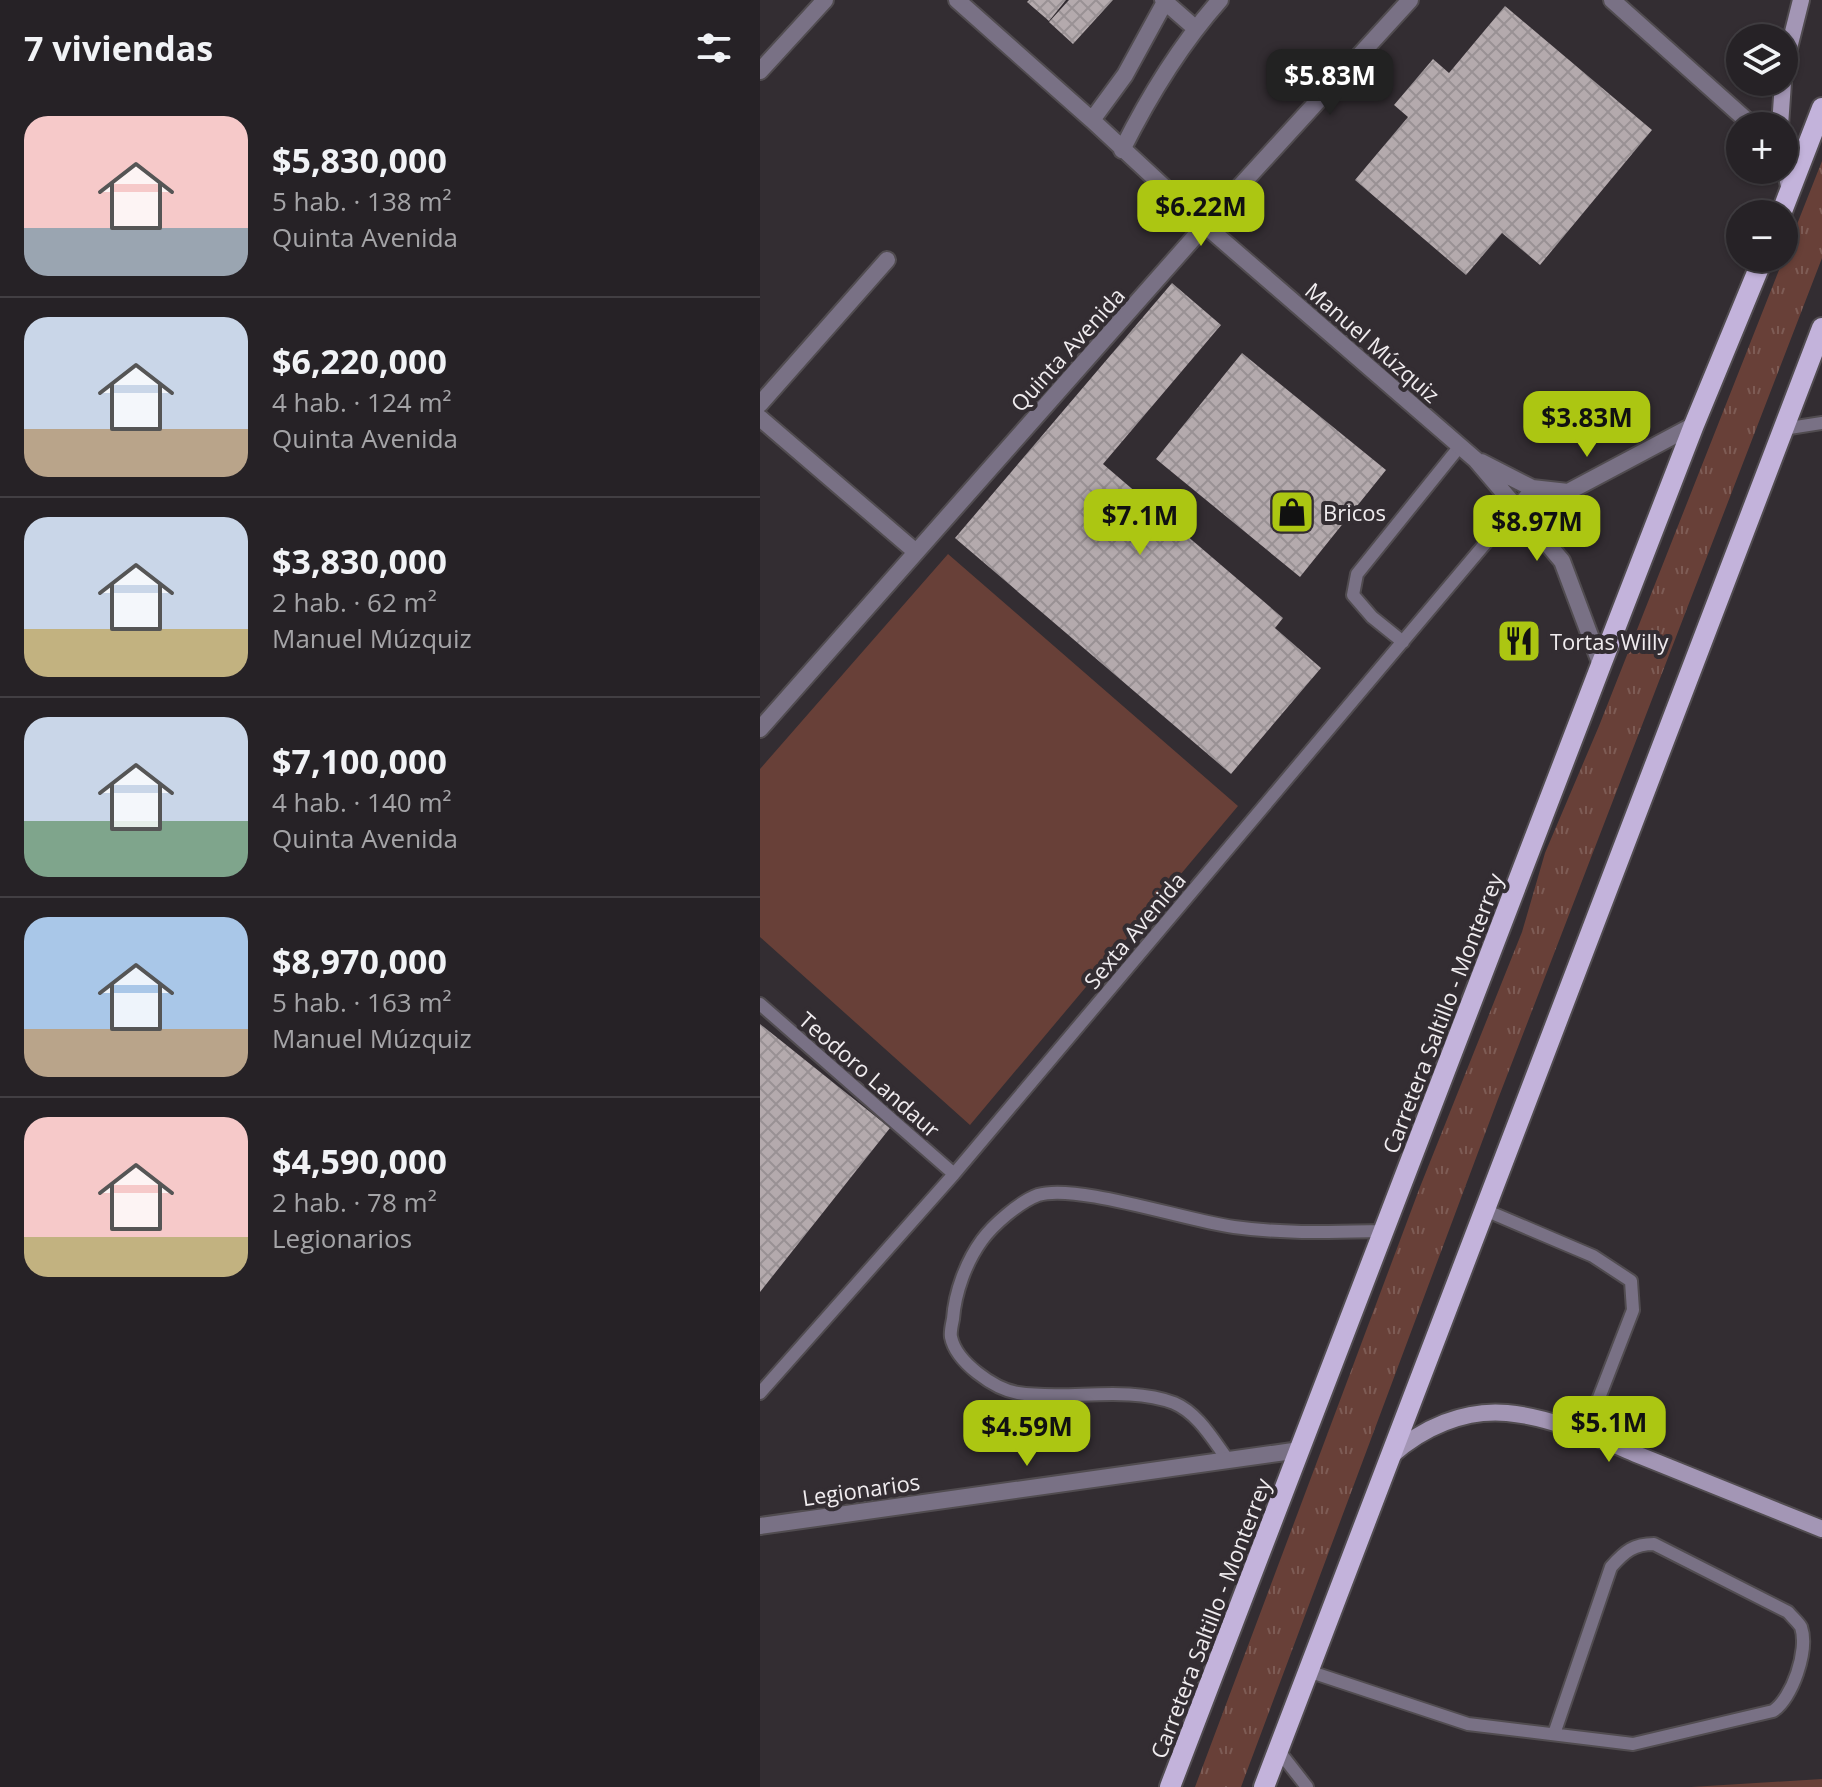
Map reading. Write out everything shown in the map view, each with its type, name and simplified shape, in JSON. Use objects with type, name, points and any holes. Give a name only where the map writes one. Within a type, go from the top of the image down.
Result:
[{"type":"main road","points":[[1795,24],[1801,0]]},
{"type":"main road","points":[[1786,200],[1822,108]]},
{"type":"main road","points":[[1789,184],[1790,191]]},
{"type":"main road","name":"Carretera Saltillo - Monterrey","points":[[1170,1787],[1694,425],[1757,272]]},
{"type":"main road","points":[[1264,1787],[1822,328]]},
{"type":"main road","points":[[1389,1457],[1422,1432],[1473,1415],[1507,1413],[1546,1421],[1585,1434],[1822,1529]]},
{"type":"street","points":[[760,71],[825,0]]},
{"type":"street","name":"Manuel Múzquiz","points":[[957,0],[1206,226],[1476,460],[1562,561],[1601,665]]},
{"type":"street","points":[[1122,150],[1154,91],[1195,28],[1220,0]]},
{"type":"street","name":"Quinta Avenida","points":[[760,729],[1410,0]]},
{"type":"street","points":[[1612,0],[1737,112]]},
{"type":"street","points":[[1092,120],[1125,75],[1164,1],[1195,28]]},
{"type":"street","points":[[760,404],[887,260]]},
{"type":"street","points":[[760,418],[916,552]]},
{"type":"street","name":"Manuel Múzquiz","points":[[1476,460],[1532,488],[1568,492],[1694,425]]},
{"type":"street","name":"Legionarios","points":[[760,1526],[1300,1450]]},
{"type":"lane","points":[[1783,429],[1822,423]]},
{"type":"lane","points":[[1403,642],[1372,617],[1353,595],[1354,584],[1357,574],[1460,446]]},
{"type":"lane","name":"Sexta Avenida","points":[[760,1393],[954,1174],[1532,488]]},
{"type":"lane","name":"Teodoro Landaur","points":[[760,1004],[954,1174]]},
{"type":"lane","points":[[1228,1460],[1196,1418],[1175,1404],[1143,1397],[1016,1393],[980,1376],[962,1358],[951,1337],[954,1306],[965,1270],[981,1241],[1003,1217],[1038,1195],[1074,1193],[1232,1227],[1284,1232],[1385,1231]]},
{"type":"lane","points":[[1485,1210],[1593,1256],[1631,1281],[1633,1310],[1585,1434]]},
{"type":"lane","points":[[1308,1671],[1468,1724],[1633,1744],[1773,1711],[1788,1696],[1796,1676],[1802,1639],[1800,1625],[1788,1612],[1654,1544],[1640,1544],[1626,1551],[1611,1567],[1554,1734]]},
{"type":"lane","points":[[1278,1750],[1307,1787]]},
{"type":"green space","points":[[1822,161],[1822,258],[1498,1099],[1241,1787],[1195,1787],[1420,1187],[1522,932],[1545,853],[1599,726],[1778,272],[1798,272],[1798,222]]},
{"type":"green space","points":[[948,554],[1238,806],[970,1125],[760,937],[760,769]]},
{"type":"green space","points":[[1822,1779],[1822,1787],[1691,1787]]},
{"type":"building","points":[[1066,0],[1049,21],[1027,2]]},
{"type":"building","points":[[1069,0],[1113,0],[1073,44],[1049,22]]},
{"type":"building","points":[[1505,6],[1652,130],[1540,265],[1502,233],[1466,275],[1355,180],[1408,117],[1394,105],[1433,59],[1449,73]]},
{"type":"building","points":[[1172,283],[1221,325],[1103,464],[1283,618],[1275,628],[1321,668],[1231,774],[955,538]]},
{"type":"building","points":[[1242,353],[1386,470],[1300,577],[1156,459]]},
{"type":"building","points":[[760,1024],[890,1128],[760,1292]]},
{"type":"place","name":"Bricos","points":[[1292,512]]},
{"type":"place","name":"Tortas Willy","points":[[1519,641]]}]
